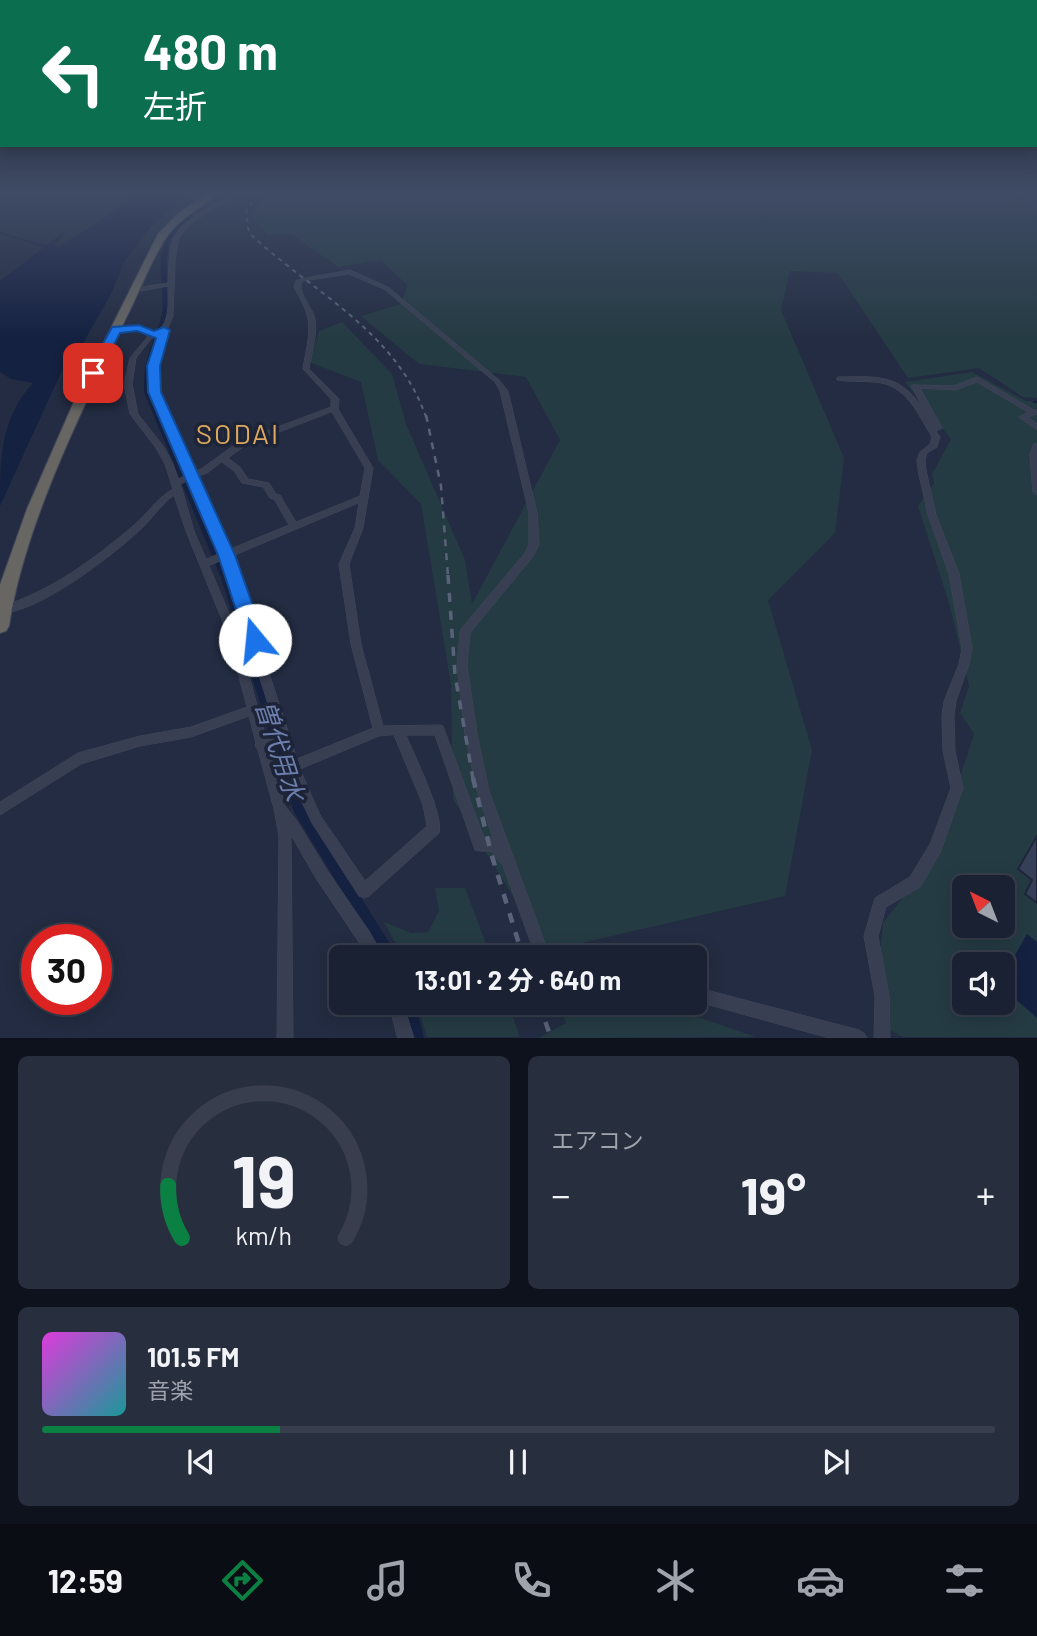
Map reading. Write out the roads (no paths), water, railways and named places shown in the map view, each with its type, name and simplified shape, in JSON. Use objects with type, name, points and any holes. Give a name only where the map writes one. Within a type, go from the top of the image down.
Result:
[{"type":"highway","points":[[0,626],[21,549],[52,465],[82,394],[160,242]]},
{"type":"street","points":[[175,242],[167,285],[172,303],[159,333],[152,379],[167,444],[216,559],[246,643],[274,740],[285,836],[285,1038]]},
{"type":"street","points":[[379,731],[356,644],[344,564],[359,528],[369,468],[334,408],[335,399],[306,369],[315,329],[306,303],[297,288],[298,282],[303,280],[345,272],[392,292],[497,381],[504,391],[533,513],[534,544],[529,555],[465,632],[463,666],[471,734],[484,791],[539,945]]},
{"type":"street","points":[[135,290],[167,285]]},
{"type":"street","points":[[116,329],[139,328],[159,333]]},
{"type":"street","points":[[159,333],[133,358],[128,384],[134,414],[167,444],[183,482],[190,531],[216,559],[219,596],[246,643],[252,710],[293,766],[316,819],[364,891],[434,828],[429,805],[398,730]]},
{"type":"street","points":[[839,379],[885,380],[904,387],[937,441],[924,452],[922,470],[929,505],[954,574],[967,648],[948,716],[949,751],[957,788],[935,848],[915,882],[880,903],[871,936],[882,996],[882,1038]]},
{"type":"street","points":[[931,429],[939,428],[915,386],[955,388],[977,379],[1035,412]]},
{"type":"street","points":[[3,610],[90,567],[136,529],[161,499],[250,440],[334,408]]},
{"type":"street","points":[[1035,412],[1023,417],[1037,428]]},
{"type":"street","points":[[1037,446],[1034,455],[1037,492]]},
{"type":"street","points":[[223,458],[237,469],[245,481],[266,485],[272,495],[277,497],[294,526]]},
{"type":"street","points":[[216,559],[364,498]]},
{"type":"street","points":[[0,809],[78,759],[140,741],[191,733],[252,710]]},
{"type":"street","points":[[293,766],[379,731],[439,730],[480,845],[494,844],[511,867]]},
{"type":"street","points":[[280,808],[322,876],[370,945]]},
{"type":"street","points":[[707,997],[859,1038]]},
{"type":"street","points":[[399,1015],[406,1038]]},
{"type":"water","points":[[50,242],[56,242],[57,248],[66,242],[139,242],[124,262],[112,292],[81,347],[64,366],[0,506],[2,455],[8,425],[22,397],[33,383],[11,379],[0,372],[0,281]]},
{"type":"water","points":[[1027,934],[1037,942],[1037,1018],[1015,999],[1015,955]]},
{"type":"waterway","points":[[32,242],[47,247]]},
{"type":"waterway","name":"曽代用水","points":[[167,242],[164,261],[165,313],[150,359],[148,392],[226,578],[298,808],[383,945]]},
{"type":"waterway","name":"曽代用水","points":[[411,1015],[416,1038]]},
{"type":"railway","points":[[260,242],[350,315],[395,360],[426,417]]},
{"type":"railway","points":[[426,415],[441,486],[448,576]]},
{"type":"railway","points":[[448,575],[455,675],[473,779]]},
{"type":"railway","points":[[473,778],[491,853],[519,945]]},
{"type":"railway","points":[[543,1015],[551,1038]]},
{"type":"district","name":"SODAI","points":[[238,433]]}]
